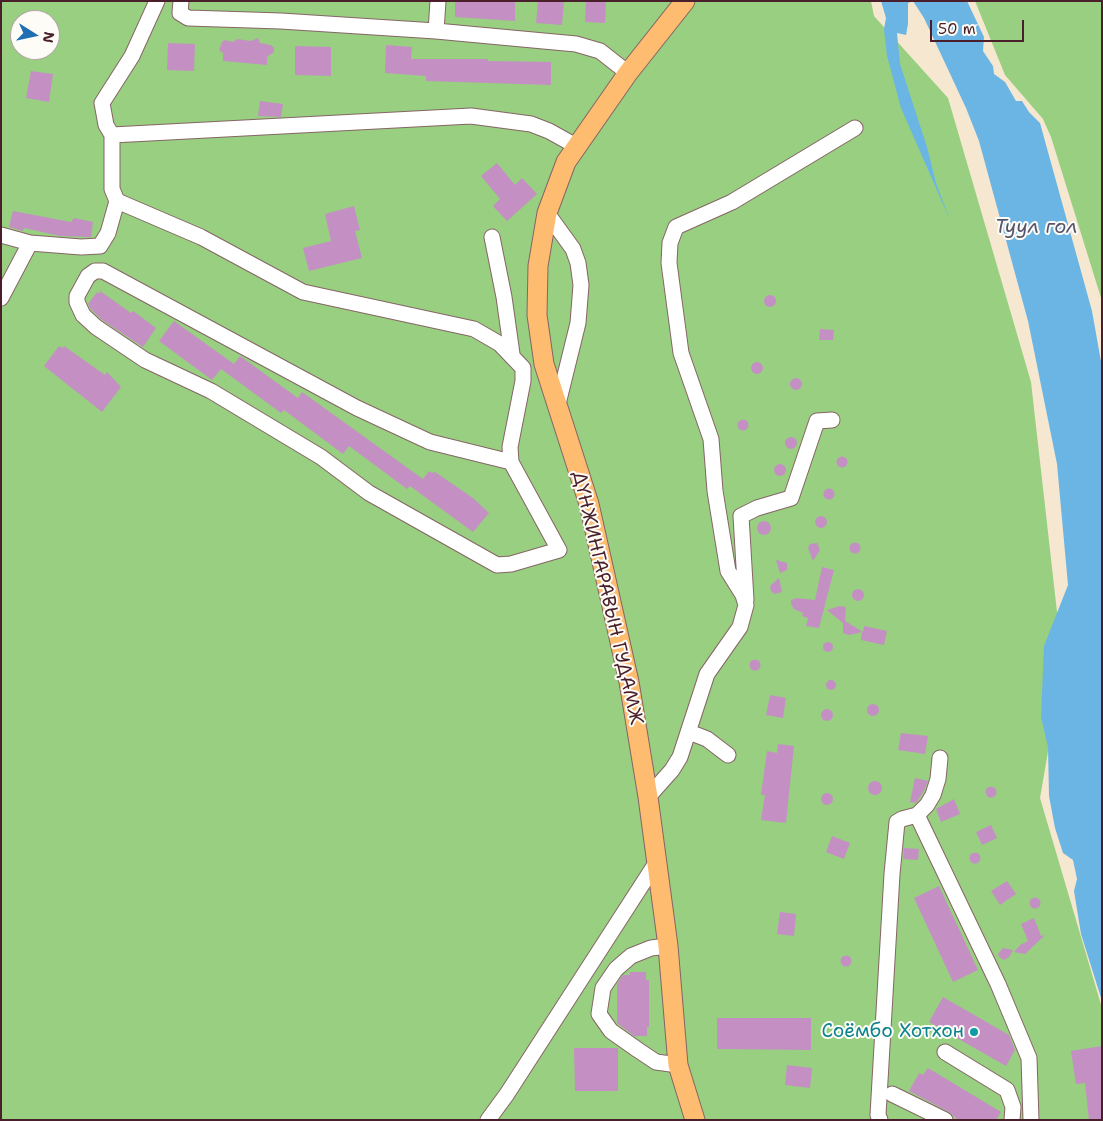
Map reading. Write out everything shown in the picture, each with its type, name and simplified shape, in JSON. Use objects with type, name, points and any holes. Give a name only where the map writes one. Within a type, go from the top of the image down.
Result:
[{"type":"main road","name":"ДҮНЖИНГАРАВЫН ГУДАМЖ","points":[[685,1],[628,73],[566,162],[547,213],[538,275],[537,315],[544,364],[589,504],[629,682],[648,797],[668,946],[678,1065],[695,1120]]},
{"type":"street","points":[[1,235],[30,243],[81,247],[100,246],[108,233],[117,201],[112,189],[112,136],[106,125],[102,103],[132,56],[157,1]]},
{"type":"street","points":[[181,1],[180,13],[188,18],[281,21],[436,31],[576,44],[600,51],[628,73]]},
{"type":"street","points":[[436,31],[438,1]]},
{"type":"street","points":[[112,136],[471,116],[531,124],[549,130],[576,146]]},
{"type":"street","points":[[746,605],[743,595],[728,571],[715,491],[711,439],[681,353],[669,263],[670,244],[676,228],[732,202],[855,128]]},
{"type":"street","points":[[117,201],[201,237],[303,292],[474,330],[500,344],[512,354],[523,368],[524,381],[510,447],[511,462]]},
{"type":"street","points":[[547,213],[573,249],[578,262],[581,285],[578,323],[557,408]]},
{"type":"street","points":[[492,237],[504,297],[512,354]]},
{"type":"street","points":[[1,298],[30,243]]},
{"type":"street","name":"ДҮНЖИНГАРАВЫН ГУДАМЖ","points":[[95,271],[103,271],[381,420],[430,442],[511,462],[559,550],[511,564],[497,565],[369,493],[321,457],[211,391],[154,365],[124,346],[83,315],[77,302],[77,296],[88,276],[95,271]]},
{"type":"street","points":[[523,368],[544,364]]},
{"type":"street","points":[[648,797],[672,770],[680,757],[707,674],[740,626],[746,605],[747,580],[741,516],[757,508],[790,498],[817,421],[832,420]]},
{"type":"street","points":[[689,732],[707,739],[728,755]]},
{"type":"street","points":[[880,1120],[879,1105],[895,840],[899,820],[917,815],[933,795],[940,758]]},
{"type":"street","points":[[917,815],[998,984],[1030,1058],[1031,1120]]},
{"type":"street","points":[[490,1119],[656,863]]},
{"type":"street","points":[[668,946],[651,948],[631,956],[616,970],[603,988],[599,1014],[611,1031],[656,1062],[678,1065]]},
{"type":"street","points":[[945,1052],[1007,1090],[1014,1107],[1012,1120]]},
{"type":"street","points":[[892,1094],[944,1120]]},
{"type":"green space","points":[[1,1],[871,1],[874,16],[948,98],[1031,382],[1063,665],[1040,798],[1102,1008],[1102,1120],[1,1120]]},
{"type":"green space","points":[[975,1],[1102,1],[1102,301],[1051,137],[1043,119],[1005,75]]},
{"type":"water","name":"Туул гол","points":[[881,1],[913,1],[908,3],[906,35],[897,33],[900,64],[927,147],[936,183],[950,220],[901,108],[887,56],[884,29],[886,18]]},
{"type":"water","name":"Туул гол","points":[[913,1],[967,1],[984,37],[983,51],[993,66],[994,74],[1005,82],[1016,101],[1022,101],[1029,112],[1040,123],[1092,311],[1102,367],[1102,1001],[1081,934],[1074,891],[1077,879],[1073,860],[1063,853],[1055,828],[1049,796],[1048,747],[1041,717],[1044,646],[1068,585],[1057,464],[1028,321],[979,141],[966,108],[924,18]]},
{"type":"building","points":[[455,1],[515,1],[515,21],[455,17]]},
{"type":"building","points":[[538,1],[564,1],[562,25],[536,23]]},
{"type":"building","points":[[586,1],[606,1],[605,23],[585,22]]},
{"type":"building","points":[[258,38],[260,43],[271,45],[274,48],[274,52],[267,57],[267,65],[223,61],[223,53],[219,50],[222,42],[225,40],[233,42],[237,39],[251,41]]},
{"type":"building","points":[[168,43],[195,44],[194,71],[167,70]]},
{"type":"building","points":[[386,45],[412,47],[411,59],[488,59],[488,61],[551,62],[551,85],[426,81],[426,76],[385,73]]},
{"type":"building","points":[[295,46],[331,47],[331,76],[295,75]]},
{"type":"building","points":[[31,71],[53,74],[49,102],[26,98]]},
{"type":"building","points":[[260,101],[283,104],[281,117],[258,116]]},
{"type":"building","points":[[497,163],[515,185],[522,178],[537,194],[507,221],[493,206],[500,199],[481,176]]},
{"type":"building","points":[[354,206],[360,230],[355,231],[362,258],[309,271],[303,248],[331,241],[325,214]]},
{"type":"building","points":[[13,211],[71,222],[74,218],[93,222],[91,237],[60,236],[24,228],[23,231],[9,227]]},
{"type":"building","points":[[100,291],[131,313],[133,311],[156,328],[143,347],[102,320],[91,309],[88,304],[97,292],[99,294]]},
{"type":"building","points":[[772,295],[775,296],[775,306],[768,307],[765,306],[764,299],[765,296]]},
{"type":"building","points":[[174,321],[234,364],[240,356],[298,398],[302,392],[423,479],[429,471],[435,472],[473,498],[489,513],[473,532],[410,486],[407,489],[349,446],[343,454],[284,410],[281,413],[221,369],[212,380],[159,341]]},
{"type":"building","points":[[820,329],[834,330],[833,340],[819,340]]},
{"type":"building","points":[[59,346],[63,348],[64,346],[105,375],[107,372],[121,387],[102,412],[44,366]]},
{"type":"building","points":[[757,362],[763,368],[757,374],[751,368]]},
{"type":"building","points":[[798,378],[801,379],[801,389],[794,390],[791,389],[790,382],[791,379]]},
{"type":"building","points":[[741,420],[745,420],[748,425],[747,429],[741,430],[738,427],[738,423]]},
{"type":"building","points":[[793,437],[796,438],[796,448],[789,449],[786,448],[785,441],[786,438]]},
{"type":"building","points":[[842,456],[848,462],[842,468],[836,462]]},
{"type":"building","points":[[780,464],[786,470],[780,476],[774,470]]},
{"type":"building","points":[[829,488],[835,494],[829,500],[823,494]]},
{"type":"building","points":[[819,516],[823,516],[827,522],[823,528],[819,528],[815,524],[815,520]]},
{"type":"building","points":[[764,521],[769,523],[771,528],[769,533],[764,535],[759,533],[757,528],[759,523]]},
{"type":"building","points":[[855,542],[861,548],[855,554],[849,548]]},
{"type":"building","points":[[817,543],[820,550],[813,561],[808,548],[810,544]]},
{"type":"building","points":[[776,560],[787,563],[787,570],[780,573]]},
{"type":"building","points":[[822,567],[834,570],[819,628],[806,626],[808,618],[802,616],[803,613],[794,609],[791,600],[797,598],[815,600]]},
{"type":"building","points":[[779,578],[782,592],[774,594],[770,586]]},
{"type":"building","points":[[856,589],[860,589],[864,595],[860,601],[856,601],[852,597],[852,593]]},
{"type":"building","points":[[840,606],[846,607],[845,621],[863,632],[864,626],[887,631],[884,645],[861,640],[862,632],[849,635],[843,633],[843,623],[827,610]]},
{"type":"building","points":[[826,642],[830,642],[833,647],[832,651],[826,652],[823,649],[823,645]]},
{"type":"building","points":[[755,659],[761,665],[755,671],[749,665]]},
{"type":"building","points":[[829,680],[833,680],[836,685],[835,689],[829,690],[826,687],[826,683]]},
{"type":"building","points":[[770,695],[786,698],[783,718],[766,715]]},
{"type":"building","points":[[873,704],[879,710],[873,716],[867,710]]},
{"type":"building","points":[[827,709],[833,715],[827,721],[821,715]]},
{"type":"building","points":[[901,733],[928,736],[925,754],[898,750]]},
{"type":"building","points":[[778,744],[794,746],[786,823],[761,820],[765,795],[761,795],[767,751],[777,753]]},
{"type":"building","points":[[915,778],[928,781],[916,803],[910,802]]},
{"type":"building","points":[[875,781],[880,783],[882,788],[880,793],[875,795],[870,793],[868,788],[870,783]]},
{"type":"building","points":[[989,787],[993,787],[996,792],[995,796],[989,797],[986,794],[986,790]]},
{"type":"building","points":[[825,793],[829,793],[833,799],[829,805],[825,805],[821,801],[821,797]]},
{"type":"building","points":[[954,799],[960,814],[941,822],[936,809]]},
{"type":"building","points":[[991,825],[997,838],[982,845],[976,832]]},
{"type":"building","points":[[832,836],[850,843],[844,859],[826,852]]},
{"type":"building","points":[[904,848],[919,849],[918,860],[903,859]]},
{"type":"building","points":[[975,852],[981,858],[975,864],[969,858]]},
{"type":"building","points":[[1007,881],[1016,894],[1000,905],[991,891]]},
{"type":"building","name":"Соёмбо Хотхон","points":[[939,886],[978,970],[953,982],[914,898]]},
{"type":"building","points":[[1035,897],[1041,903],[1035,909],[1029,903]]},
{"type":"building","points":[[780,912],[796,914],[794,936],[777,934]]},
{"type":"building","points":[[1034,918],[1041,936],[1045,935],[1025,954],[1014,952],[1020,945],[1028,941],[1021,924]]},
{"type":"building","points":[[1003,948],[1013,950],[1009,957],[1004,960],[998,954]]},
{"type":"building","points":[[846,955],[852,961],[846,967],[840,961]]},
{"type":"building","points":[[630,972],[646,972],[646,980],[649,980],[649,1027],[647,1027],[647,1036],[634,1036],[617,1023],[617,984],[623,975],[630,975]]},
{"type":"building","name":"Соёмбо Хотхон","points":[[943,997],[1009,1035],[1015,1050],[1006,1066],[929,1022]]},
{"type":"building","points":[[717,1018],[811,1018],[811,1050],[717,1049]]},
{"type":"building","points":[[1102,1046],[1102,1120],[1089,1120],[1085,1083],[1076,1084],[1071,1051]]},
{"type":"building","points":[[574,1048],[618,1048],[618,1091],[575,1091]]},
{"type":"building","points":[[787,1065],[812,1068],[810,1088],[785,1085]]},
{"type":"building","name":"Соёмбо Хотхон","points":[[928,1068],[1001,1112],[996,1120],[958,1120],[949,1112],[909,1091],[919,1073],[923,1075]]},
{"type":"place","name":"Соёмбо Хотхон","points":[[974,1032]]}]
